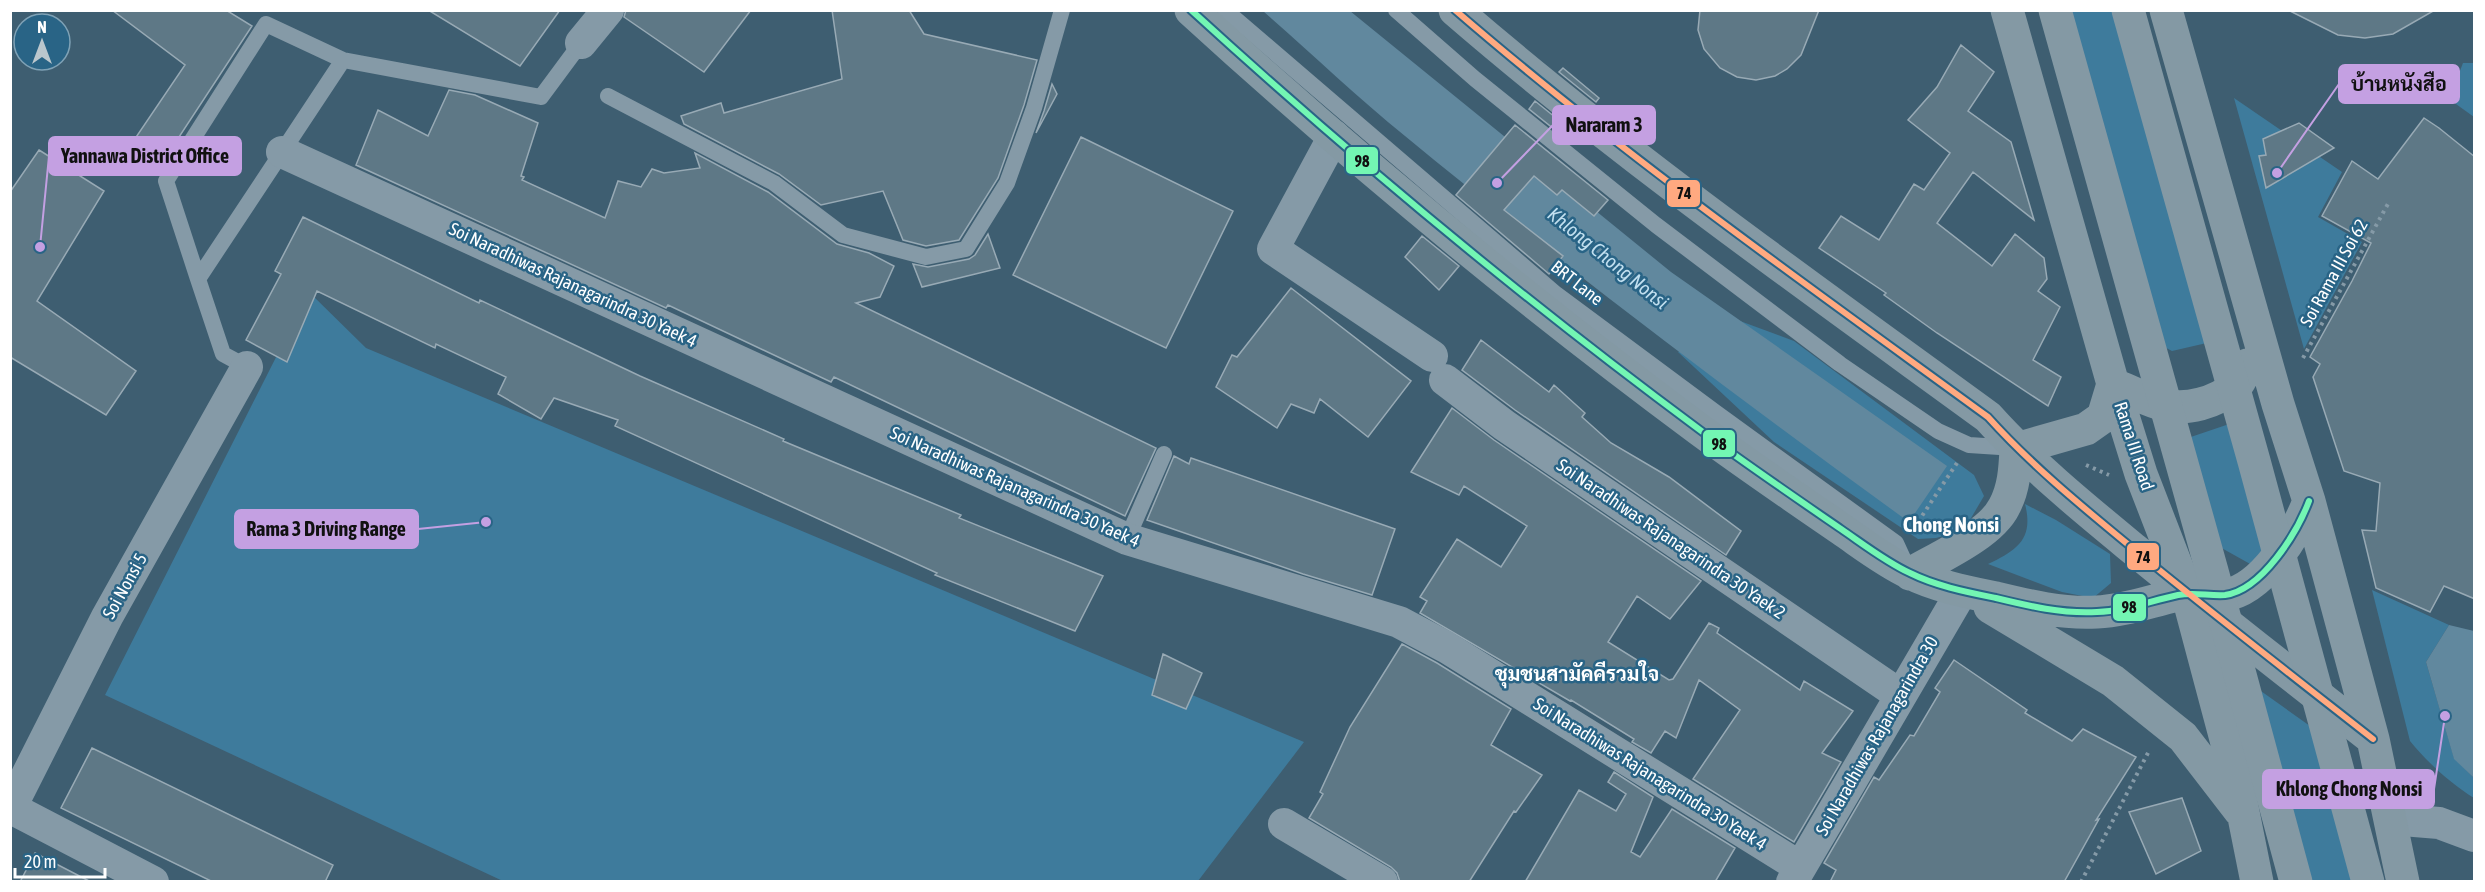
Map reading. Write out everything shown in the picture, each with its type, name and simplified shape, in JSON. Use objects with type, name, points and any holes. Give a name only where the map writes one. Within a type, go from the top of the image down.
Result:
[{"type":"main road","points":[[1191,10],[1334,136],[1541,308],[1768,480],[1910,574],[1962,591],[2056,611],[2096,612],[2127,609],[2187,593],[2228,595],[2252,584],[2277,557],[2301,522],[2308,501]]},
{"type":"main road","points":[[1455,10],[1583,116],[1672,185],[1988,417],[2016,448],[2083,508],[2373,739]]},
{"type":"main road","name":"Rama III Road","points":[[2007,10],[2113,384],[2142,474],[2187,593],[2236,777],[2257,882]]},
{"type":"main road","points":[[2055,10],[2209,560],[2296,882]]},
{"type":"main road","points":[[2128,10],[2254,461],[2368,882]]},
{"type":"main road","points":[[2166,10],[2259,339],[2308,501],[2373,739],[2403,882]]},
{"type":"main road","points":[[2016,448],[2086,429],[2103,417],[2113,384],[2162,404],[2177,407],[2198,405],[2220,396],[2238,384],[2259,339]]},
{"type":"main road","points":[[1910,574],[1983,531],[2004,509],[2014,479],[2016,448]]},
{"type":"main road","points":[[1962,591],[2113,681],[2183,737],[2243,815]]},
{"type":"street","points":[[581,43],[608,10]]},
{"type":"street","name":"Soi Naradhiwas Rajanagarindra 30 Yaek 2","points":[[1334,136],[1273,249],[1439,368],[1504,425],[1900,695]]},
{"type":"street","name":"Soi Naradhiwas Rajanagarindra 30 Yaek 4","points":[[282,152],[1127,539],[1399,622],[1446,647],[1796,874]]},
{"type":"street","name":"Soi Nonsi 5","points":[[11,809],[107,617],[247,367]]},
{"type":"street","name":"Soi Naradhiwas Rajanagarindra 30","points":[[1796,874],[1962,591]]},
{"type":"street","points":[[11,809],[153,882]]},
{"type":"street","points":[[2390,819],[2439,823],[2475,836]]},
{"type":"street","points":[[1284,824],[1382,882]]},
{"type":"lane","points":[[608,96],[774,183],[843,235],[926,257],[966,249],[1007,183],[1034,108],[1062,10]]},
{"type":"lane","name":"BRT Lane","points":[[1225,10],[1556,294],[1896,543],[1910,574]]},
{"type":"lane","points":[[1396,10],[1475,79],[1656,225],[1840,364],[1938,431],[1969,445],[2016,448]]},
{"type":"lane","points":[[247,367],[223,354],[166,181],[266,24],[343,60],[541,97],[581,43]]},
{"type":"lane","points":[[198,279],[343,60]]},
{"type":"lane","points":[[1127,539],[1164,454]]},
{"type":"path","name":"Soi Rama III Soi 62","points":[[2303,358],[2389,202]]},
{"type":"path","points":[[1914,528],[1961,457]]},
{"type":"path","points":[[2081,463],[2111,476]]},
{"type":"path","points":[[2081,882],[2164,722]]},
{"type":"shaded area","points":[[2058,11],[2133,11],[2224,339],[2172,351],[2149,339]]},
{"type":"shaded area","points":[[2463,63],[2474,63],[2474,117],[2449,99]]},
{"type":"shaded area","points":[[2234,98],[2342,172],[2318,217],[2362,242],[2304,349]]},
{"type":"shaded area","points":[[309,292],[366,348],[1304,742],[1198,881],[505,882],[105,695]]},
{"type":"shaded area","points":[[1740,321],[1794,341],[1974,475],[1984,496],[1964,530],[1936,538],[1918,539],[1774,442],[1678,352]]},
{"type":"shaded area","points":[[2244,419],[2290,567],[2252,565],[2209,541],[2176,442]]},
{"type":"shaded area","points":[[2025,504],[2056,520],[2110,554],[2111,583],[2093,598],[2062,592],[1988,564],[2007,554],[2021,542],[2027,526]]},
{"type":"shaded area","points":[[2372,590],[2449,625],[2426,662],[2454,758],[2474,778],[2474,798],[2440,772],[2410,741]]},
{"type":"shaded area","points":[[2251,684],[2334,743],[2377,881],[2285,881]]},
{"type":"water","points":[[1263,11],[1350,11],[1671,272],[1947,466],[1909,522],[1718,381],[1529,236],[1387,121]]},
{"type":"water","points":[[2449,625],[2474,631],[2474,778],[2454,759],[2426,662]]},
{"type":"building","points":[[112,10],[226,10],[252,26],[158,169],[128,149],[185,65]]},
{"type":"building","points":[[428,10],[560,10],[520,66]]},
{"type":"building","points":[[626,10],[751,10],[704,72],[624,17]]},
{"type":"building","points":[[832,10],[909,10],[924,34],[1037,60],[998,178],[959,240],[926,246],[903,240],[883,191],[821,205],[779,174],[684,124],[681,116],[721,103],[724,113],[842,79]]},
{"type":"building","points":[[1700,10],[1819,10],[1801,55],[1787,69],[1775,76],[1756,80],[1737,77],[1720,68],[1704,49],[1698,30]]},
{"type":"building","points":[[2288,10],[2435,10],[2393,34],[2365,38],[2338,35]]},
{"type":"building","points":[[1961,45],[1994,72],[1968,111],[2011,142],[2034,220],[1973,172],[1937,223],[1992,266],[2015,234],[2044,258],[2047,279],[2038,291],[2060,307],[2033,360],[2061,377],[2048,406],[1937,333],[1884,295],[1886,293],[1819,248],[1841,216],[1879,240],[1914,184],[1924,190],[1950,153],[1908,120],[1937,87]]},
{"type":"building","points":[[1563,68],[1599,98],[1596,102],[1559,72]]},
{"type":"building","points":[[1052,84],[1057,94],[1036,133],[1044,111]]},
{"type":"building","points":[[449,90],[475,95],[538,123],[521,176],[524,177],[522,180],[605,218],[618,181],[641,187],[652,169],[664,173],[700,168],[695,153],[768,192],[837,244],[869,253],[894,266],[880,297],[856,303],[1156,448],[1125,516],[834,377],[831,382],[668,305],[666,308],[356,165],[378,110],[428,136]]},
{"type":"building","points":[[1535,101],[1571,130],[1564,137],[1529,109]]},
{"type":"building","points":[[2424,118],[2475,157],[2475,599],[2444,586],[2430,612],[2376,588],[2362,530],[2376,531],[2380,483],[2344,471],[2313,377],[2320,364],[2310,357],[2371,243],[2322,216],[2352,161],[2378,179]]},
{"type":"building","points":[[2299,123],[2334,148],[2266,188],[2259,156],[2266,155],[2263,139]]},
{"type":"building","points":[[1515,125],[1608,200],[1594,216],[1562,190],[1557,195],[1534,176],[1504,210],[1563,256],[1549,274],[1456,195]]},
{"type":"building","points":[[1081,137],[1233,211],[1166,348],[1013,275]]},
{"type":"building","points":[[39,150],[104,191],[37,301],[136,371],[106,415],[10,357],[10,192]]},
{"type":"building","points":[[303,217],[479,303],[480,300],[640,376],[784,439],[783,441],[961,515],[959,518],[1103,576],[1075,631],[935,575],[937,573],[615,426],[618,420],[554,398],[541,419],[498,394],[506,377],[436,344],[435,348],[317,291],[287,362],[246,340],[281,274],[275,271]]},
{"type":"building","points":[[988,234],[1000,268],[922,287],[913,264],[928,267],[969,259],[975,255]]},
{"type":"building","points":[[1422,236],[1459,266],[1439,290],[1405,257]]},
{"type":"building","points":[[1291,288],[1411,381],[1368,437],[1320,399],[1314,413],[1291,404],[1277,428],[1216,387],[1232,355],[1237,357]]},
{"type":"building","points":[[1481,340],[1549,392],[1554,385],[1585,413],[1582,417],[1611,443],[1669,477],[1741,531],[1726,555],[1515,410],[1462,370]]},
{"type":"building","points":[[1452,408],[1494,440],[1701,581],[1670,619],[1637,596],[1608,642],[1669,680],[1673,679],[1709,623],[1719,628],[1717,633],[1800,690],[1804,681],[1853,711],[1822,753],[1841,762],[1794,842],[1693,779],[1740,710],[1699,680],[1676,738],[1665,731],[1651,753],[1632,742],[1634,739],[1571,700],[1420,613],[1427,601],[1420,597],[1457,539],[1501,567],[1527,526],[1464,486],[1459,495],[1411,472]]},
{"type":"building","points":[[1174,456],[1189,464],[1191,458],[1395,529],[1372,595],[1303,574],[1147,520]]},
{"type":"building","points":[[1402,644],[1511,709],[1491,745],[1542,775],[1516,812],[1514,811],[1469,882],[1400,882],[1397,873],[1391,867],[1309,818],[1323,794],[1320,792],[1350,727]]},
{"type":"building","points":[[1163,654],[1202,673],[1186,709],[1152,695]]},
{"type":"building","points":[[1954,660],[2027,710],[2025,713],[2072,741],[2083,729],[2136,757],[2096,820],[2099,819],[2064,882],[1830,882],[1836,870],[1824,863],[1874,777],[1879,780],[1910,735],[1914,736],[1940,692],[1935,688]]},
{"type":"building","points":[[92,748],[333,865],[325,882],[213,882],[61,808]]},
{"type":"building","points":[[1614,772],[1653,797],[1631,852],[1640,857],[1672,809],[1735,848],[1715,882],[1525,882],[1579,790],[1616,811],[1626,794],[1608,782]]},
{"type":"building","points":[[2182,798],[2201,851],[2156,874],[2129,812]]},
{"type":"building","points":[[35,853],[91,882],[20,882]]},
{"type":"transit line","name":"98","points":[[1191,10],[1314,120],[1504,279],[1569,330],[1752,468],[1883,558],[1920,578],[1963,591],[2071,612],[2118,610],[2184,594],[2225,595],[2239,591],[2265,571],[2287,543],[2309,501]]},
{"type":"transit line","name":"74","points":[[1455,10],[1584,117],[1650,168],[1784,269],[1988,417],[2041,470],[2098,519],[2195,599],[2373,739]]},
{"type":"place","name":"บ้านหนังสือ","points":[[2277,173]]},
{"type":"place","name":"Nararam 3","points":[[1497,183]]},
{"type":"place","name":"Yannawa District Office","points":[[40,247]]},
{"type":"place","name":"Rama 3 Driving Range","points":[[486,522]]},
{"type":"place","name":"Khlong Chong Nonsi","points":[[2445,716]]},
{"type":"district","name":"Chong Nonsi","points":[[1951,525]]},
{"type":"district","name":"ชุมชนสามัคคีรวมใจ","points":[[1577,674]]}]
